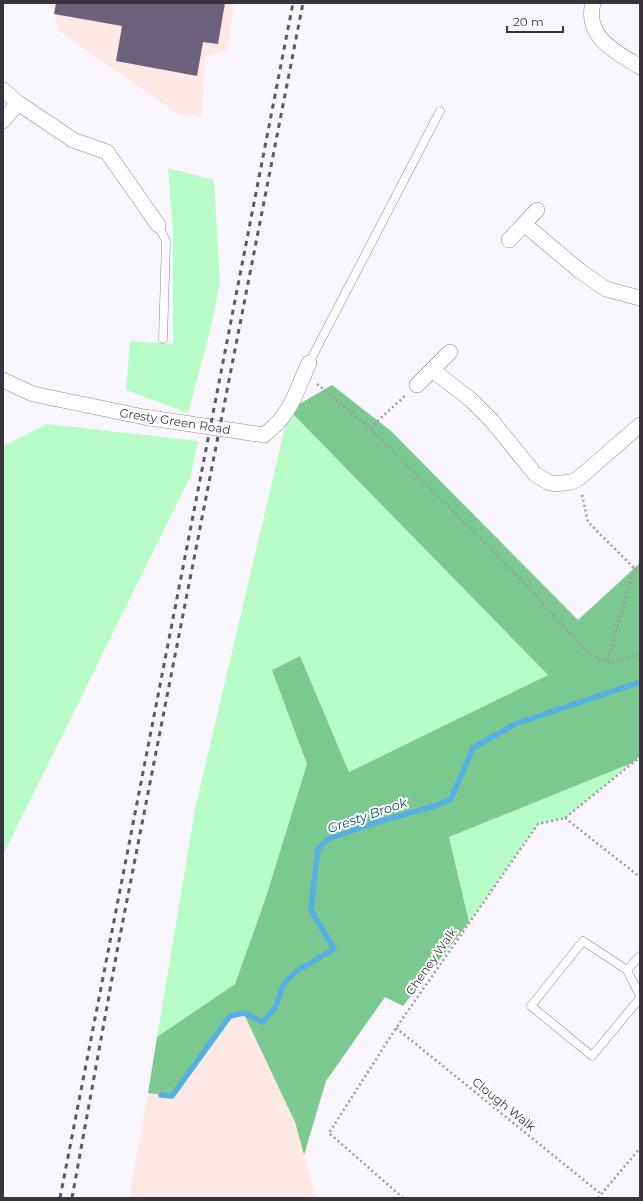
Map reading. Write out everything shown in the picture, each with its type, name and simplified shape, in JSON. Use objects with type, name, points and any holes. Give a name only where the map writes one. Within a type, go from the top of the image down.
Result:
[{"type":"street","points":[[592,3],[591,15],[599,38],[604,44],[640,67]]},
{"type":"street","points":[[3,90],[18,103],[73,140],[108,152],[158,225]]},
{"type":"street","points":[[3,121],[18,103]]},
{"type":"street","points":[[510,240],[537,210]]},
{"type":"street","points":[[524,224],[580,271],[606,289],[640,298]]},
{"type":"street","points":[[418,385],[450,352]]},
{"type":"street","name":"Gresty Green Road","points":[[3,380],[33,394],[144,417],[264,435],[277,426],[289,410],[307,368]]},
{"type":"street","points":[[432,370],[470,399],[492,421],[541,479],[556,484],[571,482],[578,479],[640,425]]},
{"type":"lane","points":[[307,368],[440,111]]},
{"type":"lane","points":[[158,225],[166,241],[163,339]]},
{"type":"lane","points":[[583,941],[627,970],[640,997],[592,1056],[531,1006],[583,941]]},
{"type":"lane","points":[[627,970],[640,956]]},
{"type":"path","points":[[307,368],[370,428],[519,577],[588,654],[607,663],[640,654]]},
{"type":"path","points":[[370,428],[418,385]]},
{"type":"path","points":[[578,479],[588,522],[634,568]]},
{"type":"path","points":[[634,568],[640,566]]},
{"type":"path","points":[[607,663],[634,568]]},
{"type":"path","name":"Cheney Walk","points":[[403,1198],[329,1133],[396,1028],[538,824],[565,818],[640,756]]},
{"type":"path","points":[[565,818],[640,877]]},
{"type":"path","name":"Clough Walk","points":[[396,1028],[601,1194]]},
{"type":"path","points":[[598,1198],[640,1148]]},
{"type":"shaded area","points":[[50,3],[234,3],[227,51],[205,56],[202,117],[178,114],[59,31]]},
{"type":"shaded area","points":[[244,1013],[295,1122],[315,1194],[320,1198],[129,1198],[148,1093],[172,1096],[230,1016]]},
{"type":"green space","points":[[168,168],[214,180],[220,283],[209,335],[188,413],[126,390],[130,341],[173,344],[173,232]]},
{"type":"green space","points":[[332,385],[391,431],[578,620],[640,563],[640,756],[632,763],[449,837],[469,922],[403,1006],[385,997],[326,1081],[304,1155],[295,1122],[244,1014],[230,1016],[172,1096],[148,1093],[157,1037],[235,984],[265,900],[307,764],[272,670],[300,656],[349,772],[548,675],[289,410]]},
{"type":"green space","points":[[289,410],[548,675],[349,772],[300,656],[273,669],[307,764],[265,900],[235,984],[157,1037],[195,809]]},
{"type":"green space","points":[[47,424],[198,441],[191,475],[3,855],[3,446]]},
{"type":"green space","points":[[632,763],[565,818],[538,824],[469,922],[449,837]]},
{"type":"building","points":[[56,3],[225,3],[218,44],[203,42],[197,76],[116,61],[122,26],[54,14]]},
{"type":"waterway","name":"Gresty Brook","points":[[161,1095],[172,1096],[230,1016],[244,1013],[263,1022],[276,1006],[283,985],[289,978],[297,971],[334,949],[311,910],[318,849],[328,839],[371,824],[438,805],[451,799],[473,748],[515,724],[640,682]]},
{"type":"railway","points":[[60,1198],[293,3]]},
{"type":"railway","points":[[72,1198],[118,946],[303,3]]}]
